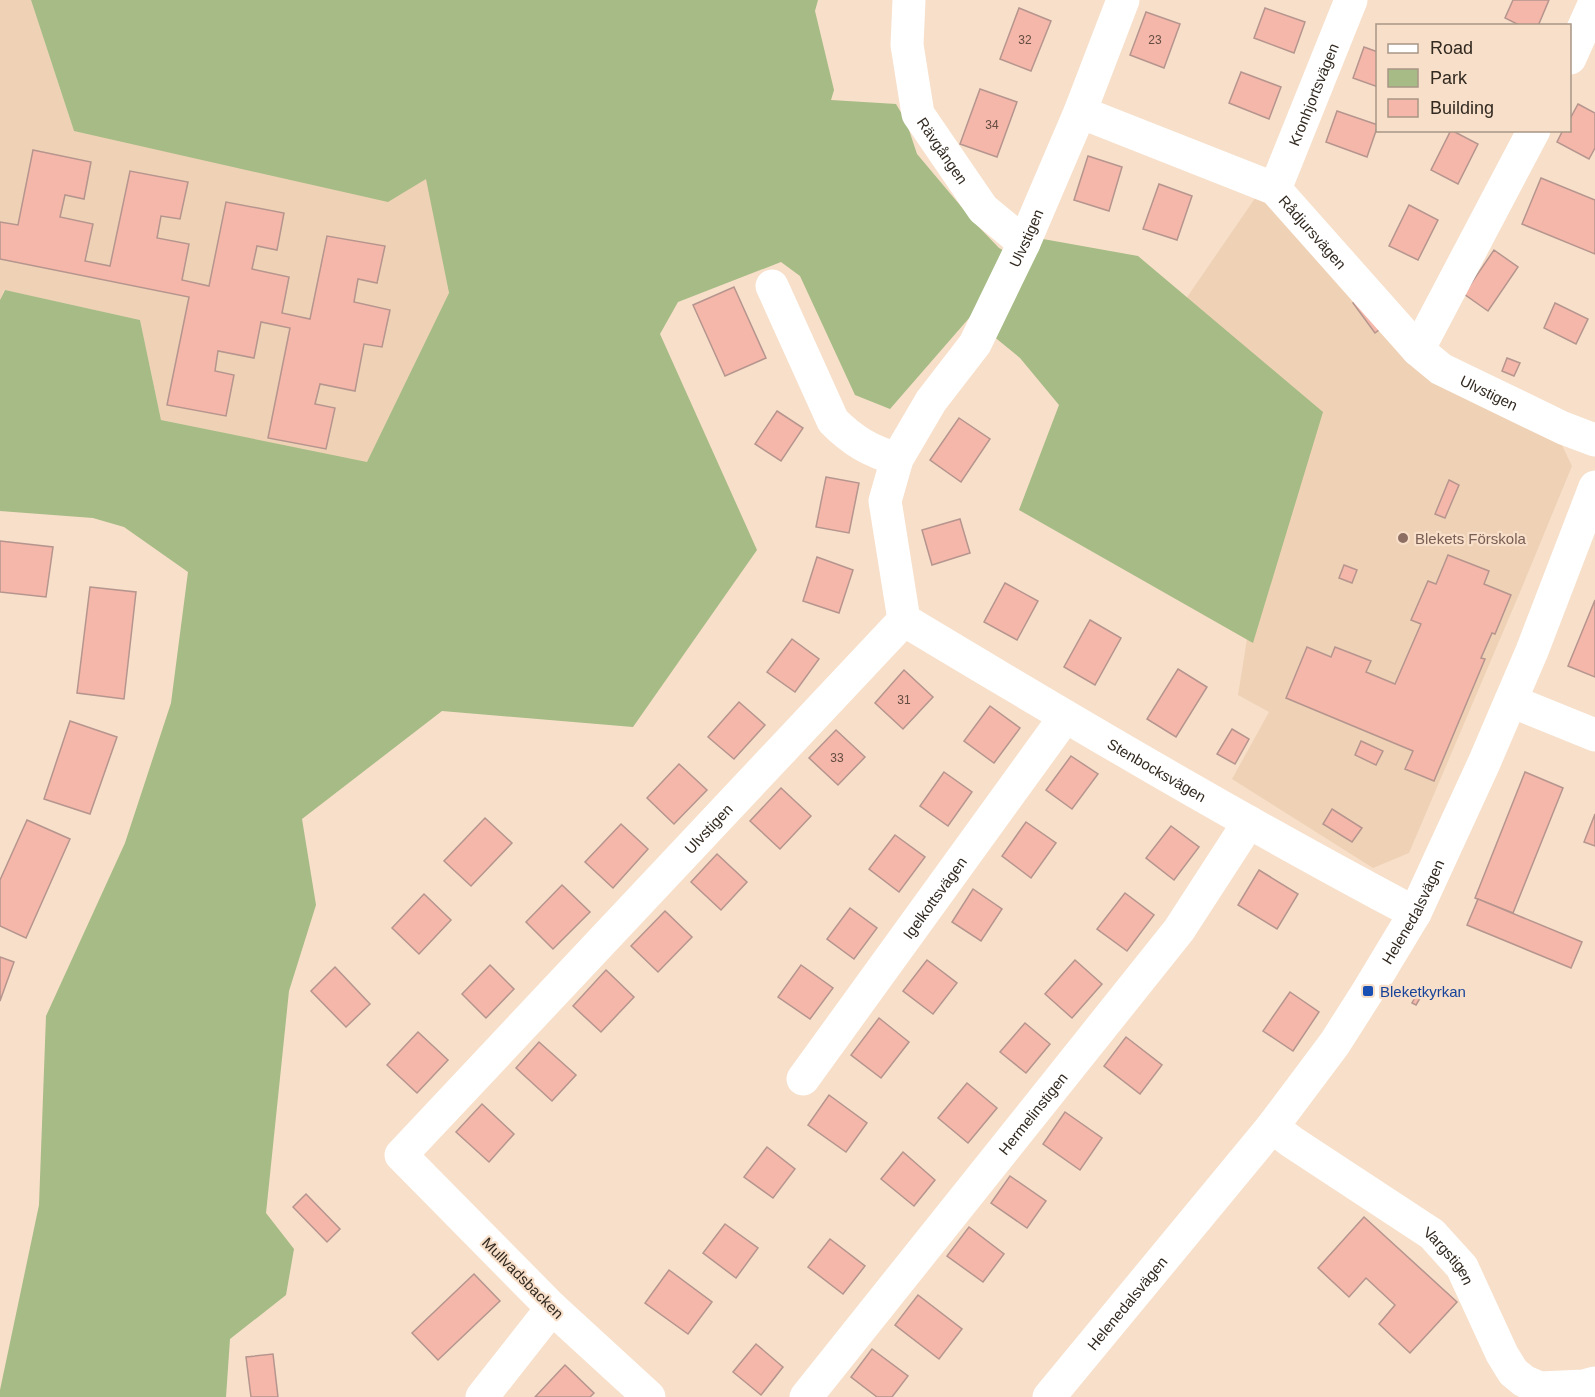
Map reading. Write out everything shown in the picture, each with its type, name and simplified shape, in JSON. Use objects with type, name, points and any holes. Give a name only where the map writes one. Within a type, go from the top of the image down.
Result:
[{"type":"street","name":"Rävgången","points":[[909,0],[908,45],[918,114],[984,209],[1024,243]]},
{"type":"street","name":"Ulvstigen","points":[[401,1155],[904,620],[885,501],[897,459],[931,401],[975,344],[1024,243],[1080,112],[1123,0]]},
{"type":"street","name":"Kronhjortsvägen","points":[[1275,189],[1351,0]]},
{"type":"street","points":[[1571,54],[1595,2]]},
{"type":"street","name":"Rådjursvägen","points":[[1080,112],[1275,189],[1418,350]]},
{"type":"street","points":[[1418,350],[1533,132]]},
{"type":"street","points":[[772,286],[832,421],[850,438],[879,454],[897,459]]},
{"type":"street","name":"Ulvstigen","points":[[1418,350],[1441,369],[1563,428],[1595,440]]},
{"type":"street","name":"Helenedalsvägen","points":[[1049,1397],[1272,1127],[1335,1043],[1415,913],[1484,763],[1532,651],[1595,487]]},
{"type":"street","name":"Stenbocksvägen","points":[[904,620],[1065,717],[1415,913]]},
{"type":"street","points":[[1510,701],[1595,735]]},
{"type":"street","name":"Igelkottsvägen","points":[[803,1079],[1065,717]]},
{"type":"street","name":"Hermelinstigen","points":[[806,1397],[1179,930],[1249,822]]},
{"type":"street","name":"Vargstigen","points":[[1272,1127],[1292,1143],[1432,1234],[1462,1267],[1502,1353],[1513,1372],[1524,1381],[1540,1388],[1584,1386],[1595,1383]]},
{"type":"street","name":"Mullvadsbacken","points":[[401,1155],[552,1308],[649,1397]]},
{"type":"street","points":[[482,1397],[552,1308]]},
{"type":"shaded area","points":[[0,0],[31,0],[74,131],[427,178],[449,294],[367,463],[161,420],[140,320],[4,290],[0,300]]},
{"type":"shaded area","name":"Blekets Förskola","points":[[1260,191],[1430,381],[1559,439],[1572,466],[1409,853],[1373,868],[1232,779],[1269,712],[1238,695],[1271,490],[1183,303]]},
{"type":"green space","points":[[31,0],[818,0],[815,11],[834,90],[831,100],[896,104],[906,121],[917,154],[999,248],[1030,264],[1043,239],[1138,256],[1323,412],[1253,643],[1019,510],[1059,405],[1020,358],[970,317],[890,409],[855,395],[800,276],[781,262],[678,302],[660,334],[757,550],[633,727],[442,711],[302,819],[316,905],[289,991],[266,1213],[294,1249],[286,1295],[230,1339],[226,1397],[0,1397],[39,1205],[46,1016],[125,843],[171,703],[188,572],[124,527],[93,518],[0,511],[0,300],[5,290],[140,320],[161,420],[367,462],[449,293],[426,179],[388,202],[74,131]]},
{"type":"building","points":[[1513,0],[1549,0],[1539,24],[1517,24],[1505,18]]},
{"type":"building","points":[[1019,8],[1051,21],[1031,71],[1000,59]]},
{"type":"building","points":[[1265,8],[1305,22],[1294,53],[1254,38]]},
{"type":"building","points":[[1146,12],[1180,24],[1164,68],[1130,55]]},
{"type":"building","points":[[1364,47],[1376,51],[1376,86],[1353,78]]},
{"type":"building","points":[[1241,72],[1281,87],[1269,119],[1229,103]]},
{"type":"building","points":[[980,89],[1017,102],[997,157],[960,144]]},
{"type":"building","points":[[1578,104],[1595,113],[1595,148],[1589,159],[1557,142],[1562,132],[1571,132],[1571,117]]},
{"type":"building","points":[[1337,111],[1376,124],[1367,157],[1326,142]]},
{"type":"building","points":[[1450,132],[1455,132],[1478,144],[1458,184],[1431,170]]},
{"type":"building","points":[[33,150],[91,162],[84,199],[65,195],[60,217],[93,224],[85,261],[110,266],[130,171],[188,182],[180,219],[161,216],[157,238],[189,244],[182,280],[209,286],[226,202],[284,213],[277,250],[257,246],[252,269],[289,277],[282,313],[310,319],[327,236],[385,246],[377,283],[358,279],[354,302],[390,310],[382,347],[364,344],[355,391],[320,384],[315,404],[335,408],[326,449],[268,438],[290,328],[261,322],[254,358],[218,351],[215,371],[234,375],[226,416],[167,405],[189,297],[0,259],[0,222],[18,225]]},
{"type":"building","points":[[1088,156],[1122,167],[1109,211],[1074,200]]},
{"type":"building","points":[[1541,178],[1595,200],[1595,254],[1522,224]]},
{"type":"building","points":[[1159,184],[1192,196],[1177,240],[1143,229]]},
{"type":"building","points":[[1409,205],[1438,220],[1418,260],[1389,246]]},
{"type":"building","points":[[1494,250],[1518,267],[1488,311],[1464,294]]},
{"type":"building","points":[[734,287],[766,358],[725,376],[693,305]]},
{"type":"building","points":[[1363,297],[1384,326],[1375,333],[1353,303]]},
{"type":"building","points":[[1555,303],[1588,319],[1576,344],[1544,328]]},
{"type":"building","points":[[1507,358],[1520,363],[1514,376],[1502,371]]},
{"type":"building","points":[[777,411],[803,428],[781,461],[755,444]]},
{"type":"building","points":[[959,418],[990,439],[961,482],[930,460]]},
{"type":"building","points":[[826,477],[859,483],[849,533],[816,527]]},
{"type":"building","points":[[1449,480],[1459,485],[1445,518],[1435,514]]},
{"type":"building","points":[[960,519],[970,553],[932,565],[922,530]]},
{"type":"building","points":[[0,541],[53,547],[46,597],[0,592]]},
{"type":"building","points":[[1448,555],[1489,571],[1484,584],[1511,595],[1495,634],[1492,633],[1481,658],[1485,659],[1434,781],[1405,769],[1413,751],[1286,698],[1307,647],[1331,657],[1335,647],[1371,661],[1366,672],[1395,684],[1421,624],[1411,620],[1428,581],[1436,584]]},
{"type":"building","points":[[817,557],[853,570],[839,613],[803,601]]},
{"type":"building","points":[[1344,565],[1357,570],[1352,583],[1339,578]]},
{"type":"building","points":[[1005,583],[1038,601],[1017,640],[984,622]]},
{"type":"building","points":[[90,587],[136,592],[124,699],[77,693]]},
{"type":"building","points":[[1595,600],[1595,677],[1568,666]]},
{"type":"building","points":[[1090,620],[1121,638],[1095,685],[1064,667]]},
{"type":"building","points":[[792,639],[819,659],[795,692],[767,672]]},
{"type":"building","points":[[1178,669],[1207,687],[1176,737],[1147,719]]},
{"type":"building","points":[[904,670],[933,697],[903,729],[875,703]]},
{"type":"building","points":[[739,702],[765,725],[734,759],[708,737]]},
{"type":"building","points":[[990,706],[1020,728],[994,763],[964,741]]},
{"type":"building","points":[[70,721],[117,737],[90,814],[44,799]]},
{"type":"building","points":[[1232,729],[1249,739],[1235,764],[1217,754]]},
{"type":"building","points":[[836,730],[865,757],[838,785],[809,758]]},
{"type":"building","points":[[1361,741],[1383,751],[1376,765],[1355,755]]},
{"type":"building","points":[[1071,756],[1098,774],[1072,809],[1046,790]]},
{"type":"building","points":[[679,764],[707,790],[674,824],[647,798]]},
{"type":"building","points":[[944,772],[972,792],[948,826],[920,806]]},
{"type":"building","points":[[1525,772],[1563,788],[1513,913],[1475,898]]},
{"type":"building","points":[[781,788],[811,816],[780,849],[750,821]]},
{"type":"building","points":[[1332,809],[1362,828],[1352,842],[1323,824]]},
{"type":"building","points":[[1595,814],[1595,846],[1584,842]]},
{"type":"building","points":[[485,818],[512,843],[471,886],[444,861]]},
{"type":"building","points":[[27,820],[70,839],[26,938],[0,926],[0,880]]},
{"type":"building","points":[[1026,822],[1056,843],[1031,878],[1002,856]]},
{"type":"building","points":[[621,824],[648,849],[613,888],[585,862]]},
{"type":"building","points":[[1171,826],[1199,847],[1174,880],[1146,858]]},
{"type":"building","points":[[895,835],[925,857],[899,892],[869,869]]},
{"type":"building","points":[[717,854],[747,882],[721,910],[691,882]]},
{"type":"building","points":[[1259,870],[1298,894],[1277,929],[1238,905]]},
{"type":"building","points":[[562,885],[590,912],[553,949],[526,922]]},
{"type":"building","points":[[973,889],[1002,909],[981,941],[952,922]]},
{"type":"building","points":[[1125,893],[1154,915],[1127,951],[1097,929]]},
{"type":"building","points":[[424,894],[451,920],[419,954],[392,928]]},
{"type":"building","points":[[1478,899],[1582,942],[1571,968],[1467,925]]},
{"type":"building","points":[[850,908],[877,928],[854,959],[827,939]]},
{"type":"building","points":[[665,911],[692,937],[658,972],[631,946]]},
{"type":"building","points":[[0,957],[14,962],[0,1001]]},
{"type":"building","points":[[927,960],[957,983],[933,1014],[903,991]]},
{"type":"building","points":[[1075,960],[1102,984],[1072,1018],[1045,994]]},
{"type":"building","points":[[490,965],[514,989],[486,1018],[462,994]]},
{"type":"building","points":[[801,965],[833,988],[810,1019],[778,997]]},
{"type":"building","points":[[335,967],[370,1004],[346,1027],[311,991]]},
{"type":"building","points":[[606,970],[634,997],[601,1032],[573,1006]]},
{"type":"building","points":[[1290,992],[1319,1012],[1293,1051],[1263,1031]]},
{"type":"building","points":[[1418,992],[1422,995],[1416,1005],[1412,1003]]},
{"type":"building","points":[[879,1018],[909,1042],[881,1078],[851,1055]]},
{"type":"building","points":[[1025,1023],[1050,1044],[1026,1073],[1000,1052]]},
{"type":"building","points":[[418,1032],[448,1060],[417,1093],[387,1065]]},
{"type":"building","points":[[1126,1037],[1162,1065],[1140,1094],[1104,1066]]},
{"type":"building","points":[[539,1042],[576,1075],[552,1101],[516,1068]]},
{"type":"building","points":[[967,1083],[997,1108],[968,1143],[938,1118]]},
{"type":"building","points":[[829,1095],[867,1123],[846,1152],[808,1125]]},
{"type":"building","points":[[482,1104],[514,1134],[489,1162],[456,1132]]},
{"type":"building","points":[[1065,1112],[1102,1138],[1080,1170],[1043,1144]]},
{"type":"building","points":[[767,1147],[795,1169],[773,1198],[744,1177]]},
{"type":"building","points":[[903,1152],[935,1180],[914,1206],[881,1179]]},
{"type":"building","points":[[1010,1176],[1046,1201],[1027,1228],[991,1203]]},
{"type":"building","points":[[306,1194],[340,1229],[327,1242],[293,1207]]},
{"type":"building","points":[[1364,1217],[1457,1302],[1410,1353],[1379,1324],[1395,1305],[1366,1278],[1349,1297],[1318,1268]]},
{"type":"building","points":[[725,1224],[758,1248],[736,1278],[703,1253]]},
{"type":"building","points":[[969,1227],[1004,1254],[983,1282],[947,1256]]},
{"type":"building","points":[[830,1239],[865,1266],[843,1294],[808,1267]]},
{"type":"building","points":[[669,1270],[712,1302],[688,1334],[645,1303]]},
{"type":"building","points":[[474,1274],[500,1301],[438,1360],[412,1333]]},
{"type":"building","points":[[918,1295],[962,1329],[939,1359],[895,1325]]},
{"type":"building","points":[[756,1344],[783,1367],[761,1395],[733,1372]]},
{"type":"building","points":[[872,1349],[908,1376],[892,1397],[877,1397],[851,1377]]},
{"type":"building","points":[[273,1354],[278,1397],[251,1397],[246,1357]]},
{"type":"building","points":[[565,1365],[594,1393],[590,1397],[535,1397]]},
{"type":"place","name":"Blekets Förskola","points":[[1403,538]]},
{"type":"place","name":"Bleketkyrkan","points":[[1368,991]]}]
